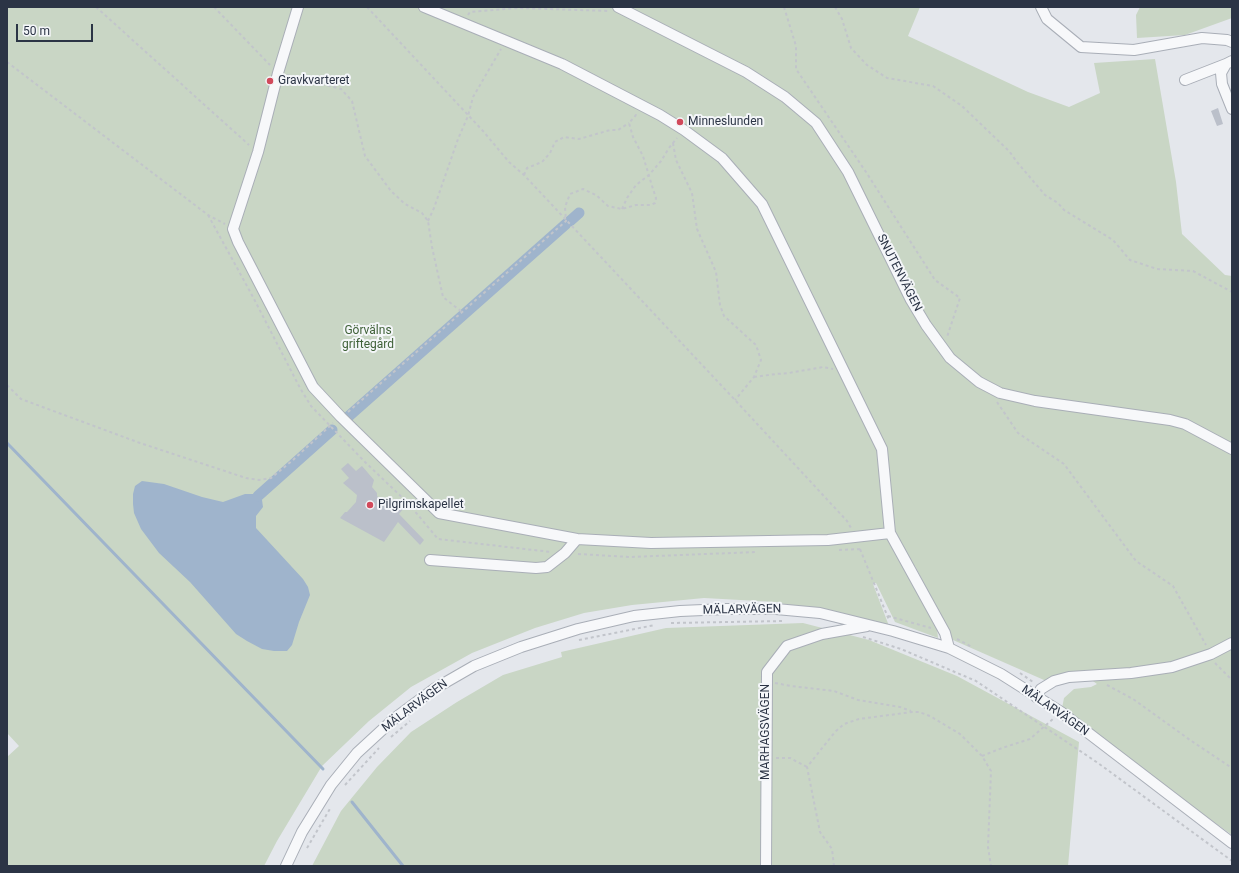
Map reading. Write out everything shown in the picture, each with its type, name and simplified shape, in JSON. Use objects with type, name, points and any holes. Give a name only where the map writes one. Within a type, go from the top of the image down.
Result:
[{"type":"street","points":[[298,7],[278,73],[258,152],[232,229],[313,387],[341,417],[439,513],[577,539],[651,543],[828,540],[890,533]]},
{"type":"street","points":[[424,7],[562,64],[660,115],[684,130],[722,158],[762,204],[882,449],[890,533],[945,633],[949,648]]},
{"type":"street","points":[[1041,7],[1047,19],[1081,47],[1134,50],[1202,38],[1227,40],[1232,42]]},
{"type":"street","name":"SNUTENVÄGEN","points":[[621,8],[746,72],[785,97],[816,124],[848,172],[911,300],[926,325],[950,358],[979,382],[1000,393],[1035,401],[1170,420],[1185,424],[1232,449]]},
{"type":"street","points":[[1185,80],[1229,63]]},
{"type":"street","points":[[1229,63],[1221,74],[1222,84],[1232,109]]},
{"type":"street","points":[[430,560],[536,568],[547,567],[565,553],[577,539]]},
{"type":"street","name":"MÄLARVÄGEN","points":[[286,866],[302,832],[327,791],[357,753],[395,718],[434,689],[474,666],[521,646],[578,629],[634,616],[696,610],[727,609],[776,608],[820,613],[873,625],[949,648],[1001,674],[1061,712],[1232,843]]},
{"type":"street","name":"MARHAGSVÄGEN","points":[[766,866],[767,672],[786,646],[822,634],[873,625]]},
{"type":"street","points":[[1036,697],[1041,689],[1054,681],[1069,677],[1131,673],[1172,666],[1211,654],[1232,643]]},
{"type":"path","points":[[96,7],[258,152]]},
{"type":"path","points":[[214,7],[278,73],[341,89],[352,100],[365,156],[391,191],[405,204],[422,213],[428,221],[443,297],[462,312]]},
{"type":"path","points":[[367,7],[509,162],[524,175],[847,521],[855,537],[893,631]]},
{"type":"path","points":[[462,22],[470,12],[470,7]]},
{"type":"path","points":[[784,7],[796,46],[796,70],[866,172],[935,280],[960,298],[943,349]]},
{"type":"path","points":[[835,7],[842,19],[851,48],[867,65],[887,78],[934,86],[962,106],[1009,151],[1016,162],[1045,195],[1058,203],[1064,210],[1113,240],[1130,260],[1157,269],[1193,271],[1232,292]]},
{"type":"path","points":[[470,12],[518,8],[601,11],[621,8]]},
{"type":"path","points":[[428,221],[468,116],[473,97],[506,41]]},
{"type":"path","points":[[7,62],[208,215],[232,229]]},
{"type":"path","points":[[524,175],[527,168],[542,162],[550,153],[555,142],[564,137],[579,139],[610,130],[618,130],[629,124],[636,115],[641,117]]},
{"type":"path","points":[[566,221],[565,207],[570,194],[584,189],[596,195],[608,206],[622,209],[636,205],[651,205],[655,203],[656,198],[643,156],[633,137],[629,124]]},
{"type":"path","points":[[622,209],[627,198],[636,185],[649,175],[684,130]]},
{"type":"path","points":[[673,143],[676,160],[692,193],[697,229],[716,272],[720,305],[724,316],[756,345],[761,360],[754,377],[735,400]]},
{"type":"path","points":[[208,215],[311,406],[365,462],[408,503],[438,538],[565,553],[630,557],[759,552]]},
{"type":"path","points":[[7,385],[21,399],[140,443],[246,478],[259,480],[271,478],[566,221]]},
{"type":"path","points":[[754,377],[789,374],[823,367],[844,371]]},
{"type":"path","points":[[997,402],[1018,433],[1064,464],[1136,561],[1173,586],[1216,665],[1232,680]]},
{"type":"path","points":[[837,550],[860,549]]},
{"type":"path","points":[[670,623],[787,621]]},
{"type":"path","points":[[574,641],[662,623]]},
{"type":"path","points":[[842,630],[901,649],[976,681],[1098,763],[1232,861]]},
{"type":"path","points":[[1090,676],[1133,699],[1232,768]]},
{"type":"path","points":[[766,680],[790,686],[834,691],[858,700],[900,707],[912,712]]},
{"type":"path","points":[[835,865],[832,848],[820,832],[807,767],[835,732],[844,724],[859,719],[919,712],[930,716],[960,734],[982,756],[991,771],[988,847],[991,866]]},
{"type":"path","points":[[982,756],[1030,739],[1061,712]]},
{"type":"path","points":[[388,740],[412,719]]},
{"type":"path","points":[[345,785],[382,745]]},
{"type":"path","points":[[766,757],[790,758],[807,767]]},
{"type":"path","points":[[304,852],[332,805]]},
{"type":"green space","name":"Görvälns griftegård","points":[[7,7],[920,7],[908,36],[1028,92],[1069,107],[1100,93],[1094,63],[1155,59],[1176,182],[1182,234],[1225,275],[1232,276],[1232,835],[1126,759],[1062,708],[1064,698],[1074,689],[1091,687],[1097,684],[1079,671],[1057,680],[1044,680],[953,640],[915,566],[908,569],[937,628],[938,638],[895,622],[876,583],[873,584],[889,626],[888,628],[776,602],[704,598],[632,605],[584,613],[535,628],[472,653],[411,687],[369,721],[322,766],[277,841],[264,866],[7,866],[7,757],[19,746],[7,733]]},
{"type":"green space","points":[[1140,7],[1232,7],[1232,18],[1185,35],[1137,38],[1136,15]]},
{"type":"green space","points":[[803,623],[869,640],[957,676],[1079,742],[1068,866],[312,866],[341,811],[377,767],[411,732],[457,702],[503,675],[562,657],[561,652],[666,628]]},
{"type":"water","points":[[142,481],[164,484],[202,497],[223,502],[245,494],[254,494],[262,500],[263,507],[256,516],[256,528],[303,579],[308,587],[310,595],[299,622],[292,645],[287,651],[262,649],[236,634],[190,582],[159,553],[141,529],[134,513],[133,494],[135,486]]},
{"type":"building","points":[[1218,108],[1223,124],[1217,126],[1211,111]]},
{"type":"building","name":"Pilgrimskapellet","points":[[348,463],[356,471],[362,466],[374,480],[372,487],[377,493],[377,496],[388,507],[395,500],[403,509],[399,514],[424,540],[420,545],[398,522],[384,542],[340,518],[356,502],[357,495],[343,483],[349,478],[341,469]]},
{"type":"waterway","points":[[570,221],[579,213]]},
{"type":"waterway","points":[[349,416],[566,224]]},
{"type":"waterway","points":[[258,496],[332,430]]},
{"type":"waterway","points":[[7,443],[323,769]]},
{"type":"waterway","points":[[352,802],[403,866]]},
{"type":"place","name":"Gravkvarteret","points":[[270,81]]},
{"type":"place","name":"Minneslunden","points":[[680,122]]},
{"type":"place","name":"Pilgrimskapellet","points":[[370,505]]}]
